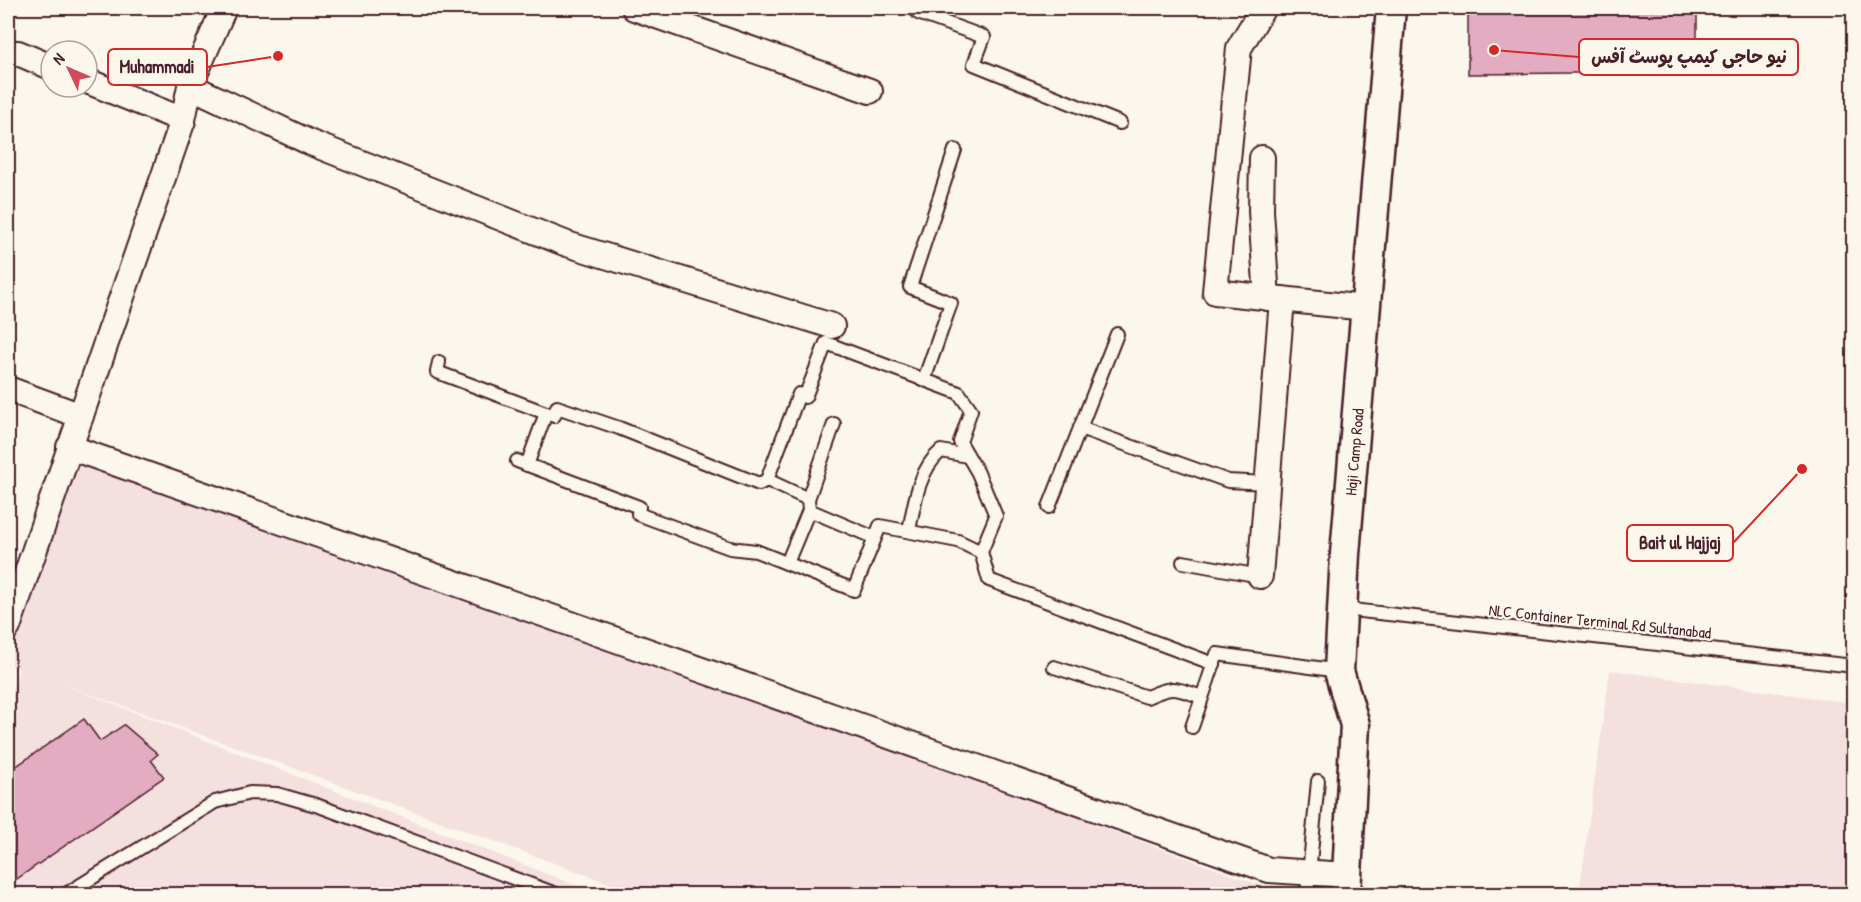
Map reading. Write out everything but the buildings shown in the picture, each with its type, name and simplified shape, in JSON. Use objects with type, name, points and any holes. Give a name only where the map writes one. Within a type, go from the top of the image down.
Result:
[{"type":"street","points":[[10,612],[81,416],[183,120],[190,86],[224,8]]},
{"type":"street","points":[[634,8],[870,91]]},
{"type":"street","points":[[1263,8],[1239,48],[1215,292],[1366,308]]},
{"type":"street","name":"Haji Camp Road","points":[[1346,885],[1356,726],[1339,671],[1345,554],[1391,8]]},
{"type":"street","points":[[8,54],[18,53],[39,62]]},
{"type":"street","points":[[99,86],[183,120]]},
{"type":"street","points":[[190,86],[311,143],[567,244],[832,326]]},
{"type":"street","points":[[1260,576],[1267,483],[1275,298],[1261,211],[1262,158]]},
{"type":"street","points":[[8,389],[81,416]]},
{"type":"street","points":[[69,447],[1269,870],[1308,883],[1346,885]]},
{"type":"lane","points":[[915,8],[918,13],[984,37],[974,64],[1120,123]]},
{"type":"lane","points":[[924,380],[951,303],[910,287],[955,150]]},
{"type":"lane","points":[[1049,507],[1117,334]]},
{"type":"lane","points":[[439,362],[437,372],[554,416],[557,407],[619,428],[759,484],[767,480],[799,394],[805,397],[826,343],[959,393],[971,410],[960,442],[978,473],[996,516],[981,552],[989,580],[1214,664]]},
{"type":"lane","points":[[546,413],[522,463],[639,507],[638,514],[730,548],[756,551],[854,590],[880,526],[958,541],[981,552]]},
{"type":"lane","points":[[787,563],[834,424]]},
{"type":"lane","points":[[1080,428],[1228,481],[1267,483]]},
{"type":"lane","points":[[909,531],[915,499],[932,458],[940,451],[967,456]]},
{"type":"lane","points":[[767,480],[875,538]]},
{"type":"lane","points":[[1183,562],[1260,576]]},
{"type":"lane","name":"NLC Container Terminal Rd Sultanabad","points":[[1343,609],[1854,666]]},
{"type":"lane","points":[[1192,727],[1217,654],[1339,671]]},
{"type":"lane","points":[[1054,667],[1148,697],[1167,688],[1202,697]]},
{"type":"lane","points":[[1308,883],[1318,782]]},
{"type":"lane","points":[[66,894],[215,802],[250,793],[277,794],[319,806],[556,894]]},
{"type":"shaded area","points":[[70,447],[1284,894],[639,894],[57,682],[598,894],[8,894],[8,702],[19,669],[8,664],[8,627]]},
{"type":"shaded area","points":[[1610,670],[1853,703],[1853,894],[1579,894]]},
{"type":"place","name":"نیو حاجی کیمپ پوسٹ آفس","points":[[1494,50]]},
{"type":"place","name":"Muhammadi","points":[[278,56]]},
{"type":"place","name":"Bait ul Hajjaj","points":[[1802,469]]}]
